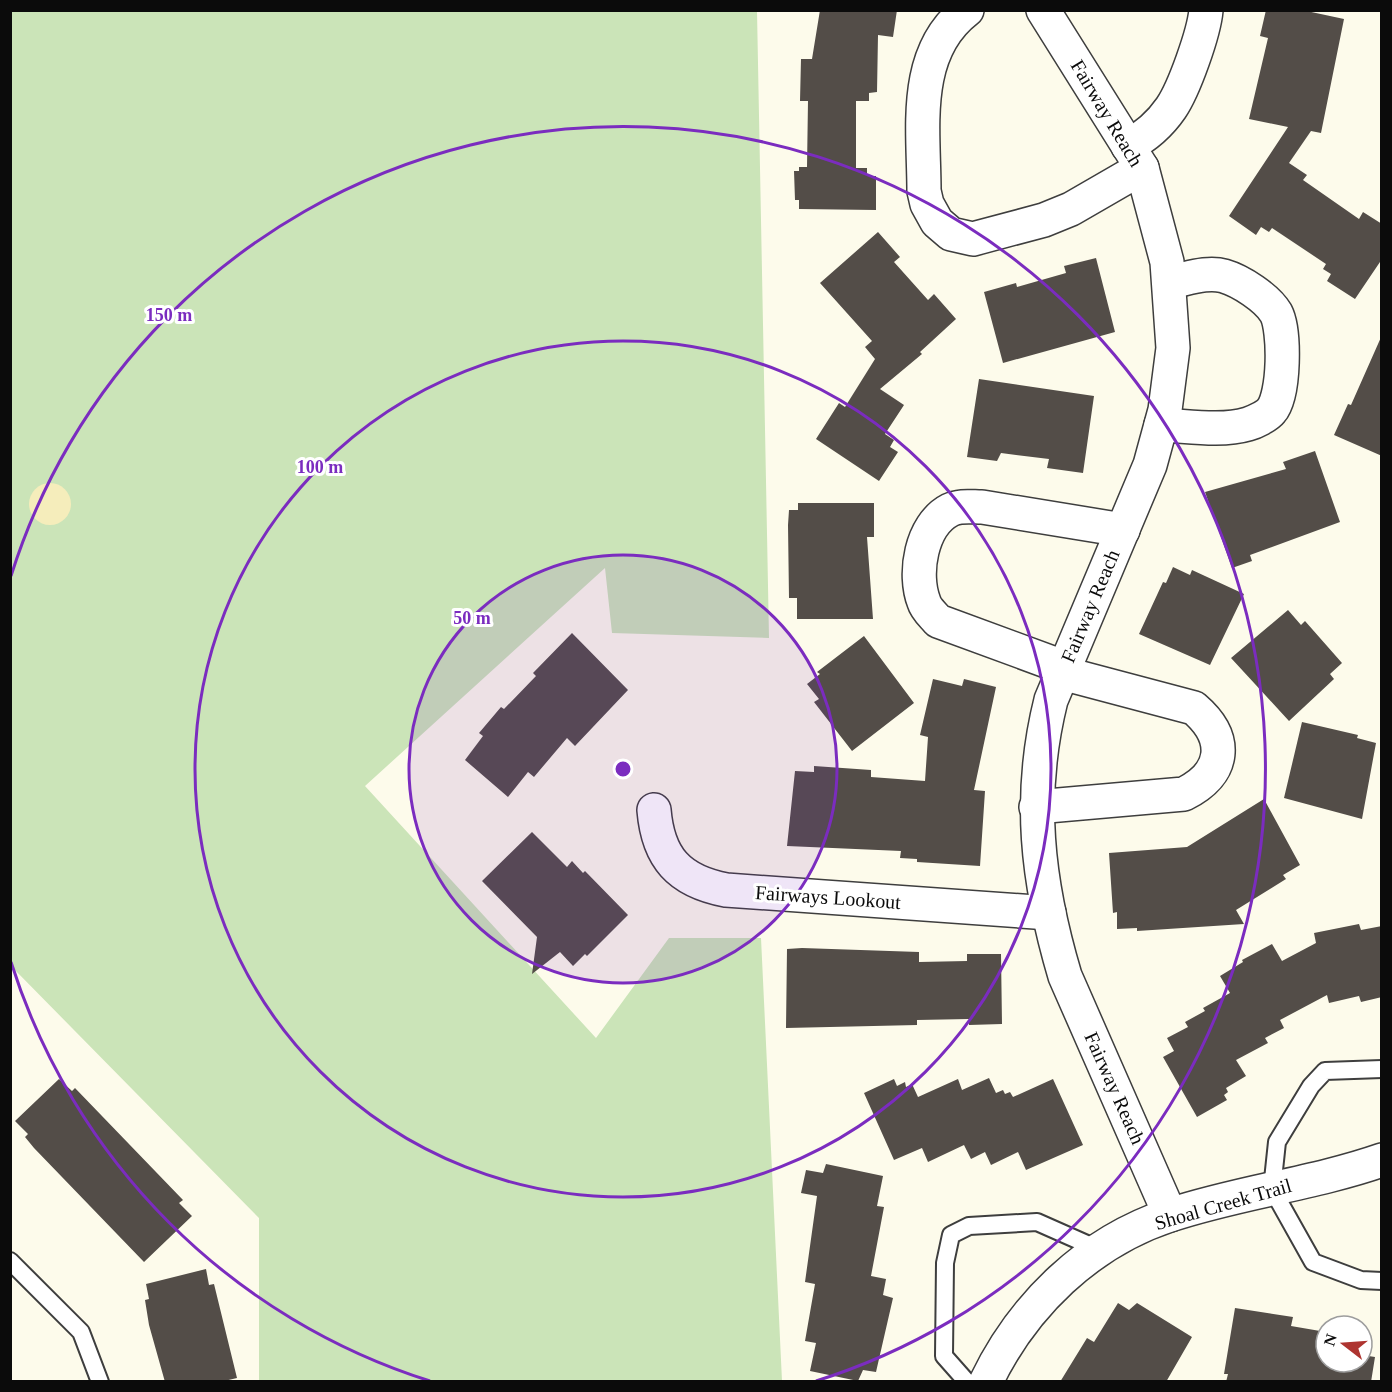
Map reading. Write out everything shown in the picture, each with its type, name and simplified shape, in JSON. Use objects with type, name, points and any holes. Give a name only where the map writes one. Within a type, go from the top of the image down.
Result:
[{"type":"street","points":[[967,10],[946,29],[930,58],[924,92],[924,191],[927,204],[937,222],[951,234],[973,239],[1044,220],[1071,209],[1135,157],[1155,126],[1171,108],[1205,26],[1206,10]]},
{"type":"street","name":"Fairway Reach","points":[[1043,10],[1135,157],[1170,282],[1173,348],[1161,425],[1150,465],[1062,670],[1045,727],[1036,807],[1040,864],[1049,913],[1065,976],[1170,1215]]},
{"type":"street","points":[[1161,425],[1227,427],[1249,424],[1270,412],[1280,388],[1281,333],[1277,315],[1270,303],[1224,275],[1208,274],[1170,282]]},
{"type":"street","points":[[1036,807],[1184,794],[1199,787],[1214,771],[1218,760],[1215,730],[1210,722],[1194,708],[1062,670],[938,621],[924,604],[921,590],[922,546],[929,528],[948,511],[961,506],[1005,510],[1123,530]]},
{"type":"street","name":"Fairways Lookout","points":[[654,810],[656,833],[667,857],[685,875],[706,886],[738,891],[1049,913]]},
{"type":"street","name":"Shoal Creek Trail","points":[[986,1382],[1001,1350],[1031,1310],[1058,1282],[1098,1249],[1170,1215],[1382,1160]]},
{"type":"lane","points":[[1382,1069],[1325,1071],[1311,1086],[1277,1142],[1272,1189],[1313,1262],[1361,1280],[1382,1281]]},
{"type":"lane","points":[[967,1382],[944,1356],[945,1263],[951,1235],[969,1226],[1037,1222],[1098,1249]]},
{"type":"lane","points":[[10,1261],[81,1332],[100,1382]]},
{"type":"green space","points":[[10,11],[757,11],[769,638],[612,633],[605,568],[365,786],[596,1038],[669,938],[761,938],[782,1381],[259,1381],[259,1218],[11,966]]},
{"type":"sand","points":[[50,483],[58,484],[65,489],[70,496],[70,512],[65,519],[58,524],[50,525],[42,524],[35,519],[30,512],[29,504],[30,496],[35,489],[42,484]]},
{"type":"building","points":[[820,10],[897,10],[893,37],[878,35],[877,92],[869,93],[869,101],[856,101],[856,168],[867,168],[867,176],[876,176],[876,210],[799,209],[799,200],[795,200],[794,171],[799,171],[799,167],[807,167],[808,101],[800,101],[801,59],[812,59]]},
{"type":"building","points":[[1266,10],[1302,10],[1344,19],[1321,133],[1311,131],[1289,163],[1307,175],[1303,180],[1359,219],[1363,212],[1382,224],[1382,259],[1355,299],[1327,281],[1331,274],[1323,269],[1326,264],[1272,228],[1269,232],[1261,227],[1256,235],[1229,216],[1288,127],[1249,119],[1268,38],[1260,36]]},
{"type":"building","points":[[878,232],[900,257],[894,262],[928,300],[934,294],[956,319],[920,352],[922,354],[880,389],[904,405],[885,434],[894,440],[890,447],[898,452],[879,481],[816,439],[839,403],[845,407],[875,359],[865,347],[872,341],[820,283]]},
{"type":"building","points":[[1096,258],[1115,332],[1003,363],[984,292],[1016,283],[1017,287],[1066,273],[1064,266]]},
{"type":"building","points":[[1382,335],[1382,456],[1334,435],[1348,404],[1351,405]]},
{"type":"building","points":[[979,379],[1094,396],[1083,473],[1047,468],[1049,459],[1001,453],[997,461],[967,457]]},
{"type":"building","points":[[1315,451],[1340,522],[1250,555],[1252,561],[1232,568],[1205,492],[1286,469],[1283,462]]},
{"type":"building","points":[[798,503],[874,503],[874,537],[867,537],[873,619],[797,619],[797,598],[789,598],[788,525],[789,510],[798,510]]},
{"type":"building","points":[[1173,567],[1190,575],[1192,570],[1244,594],[1210,665],[1139,634],[1163,582],[1166,583]]},
{"type":"building","points":[[1288,610],[1301,625],[1305,621],[1342,663],[1330,674],[1334,679],[1289,721],[1231,658]]},
{"type":"building","points":[[572,633],[628,690],[575,746],[567,738],[534,777],[528,772],[508,797],[465,760],[483,736],[479,733],[501,707],[504,709],[536,676],[533,673]]},
{"type":"building","points":[[864,636],[914,703],[852,751],[814,702],[819,699],[807,684],[820,674],[817,672]]},
{"type":"building","points":[[933,679],[962,686],[964,679],[996,687],[974,790],[985,791],[980,866],[917,862],[917,859],[900,858],[901,851],[787,846],[795,771],[814,772],[814,766],[871,770],[871,777],[925,781],[928,737],[920,735]]},
{"type":"building","points":[[1302,722],[1358,735],[1357,738],[1376,743],[1362,819],[1284,798]]},
{"type":"building","points":[[1264,799],[1300,865],[1283,875],[1286,879],[1236,910],[1244,924],[1137,931],[1137,928],[1117,929],[1117,912],[1113,913],[1109,853],[1187,847]]},
{"type":"building","points":[[532,832],[567,867],[572,861],[583,873],[585,871],[628,915],[587,956],[585,954],[573,966],[560,952],[532,974],[537,937],[482,881]]},
{"type":"building","points":[[1359,924],[1361,930],[1382,926],[1382,997],[1361,1002],[1359,996],[1329,1003],[1327,995],[1280,1020],[1284,1028],[1265,1038],[1268,1043],[1236,1060],[1246,1076],[1226,1088],[1228,1092],[1224,1095],[1227,1100],[1197,1117],[1163,1057],[1174,1051],[1167,1038],[1188,1027],[1185,1022],[1205,1011],[1203,1008],[1230,993],[1220,976],[1243,962],[1242,960],[1272,944],[1282,961],[1316,943],[1314,933]]},
{"type":"building","points":[[787,949],[919,952],[919,962],[967,961],[967,954],[1001,954],[1002,1024],[969,1025],[969,1019],[917,1020],[917,1025],[786,1028]]},
{"type":"building","points":[[989,1078],[996,1093],[1003,1090],[1005,1094],[1010,1092],[1013,1097],[1053,1079],[1083,1145],[1026,1170],[1018,1152],[991,1165],[985,1152],[971,1159],[964,1145],[928,1162],[922,1148],[894,1160],[864,1093],[894,1079],[897,1086],[905,1082],[906,1087],[912,1084],[918,1097],[958,1079],[962,1090]]},
{"type":"building","points":[[59,1079],[72,1091],[75,1088],[183,1200],[179,1203],[192,1216],[144,1262],[34,1148],[25,1137],[28,1134],[15,1121]]},
{"type":"building","points":[[826,1164],[883,1176],[877,1206],[884,1207],[871,1276],[886,1279],[883,1295],[893,1298],[876,1372],[863,1370],[858,1381],[810,1371],[816,1343],[805,1341],[815,1284],[805,1282],[817,1196],[801,1193],[806,1170],[823,1173]]},
{"type":"building","points":[[206,1269],[209,1285],[214,1284],[237,1378],[220,1382],[165,1382],[149,1325],[145,1300],[149,1299],[146,1284]]},
{"type":"building","points":[[1118,1303],[1129,1310],[1137,1303],[1192,1337],[1166,1382],[1060,1382],[1087,1338],[1094,1342]]},
{"type":"building","points":[[1235,1308],[1293,1317],[1291,1326],[1314,1330],[1314,1374],[1372,1374],[1371,1382],[1226,1382],[1228,1374],[1224,1374]]}]
